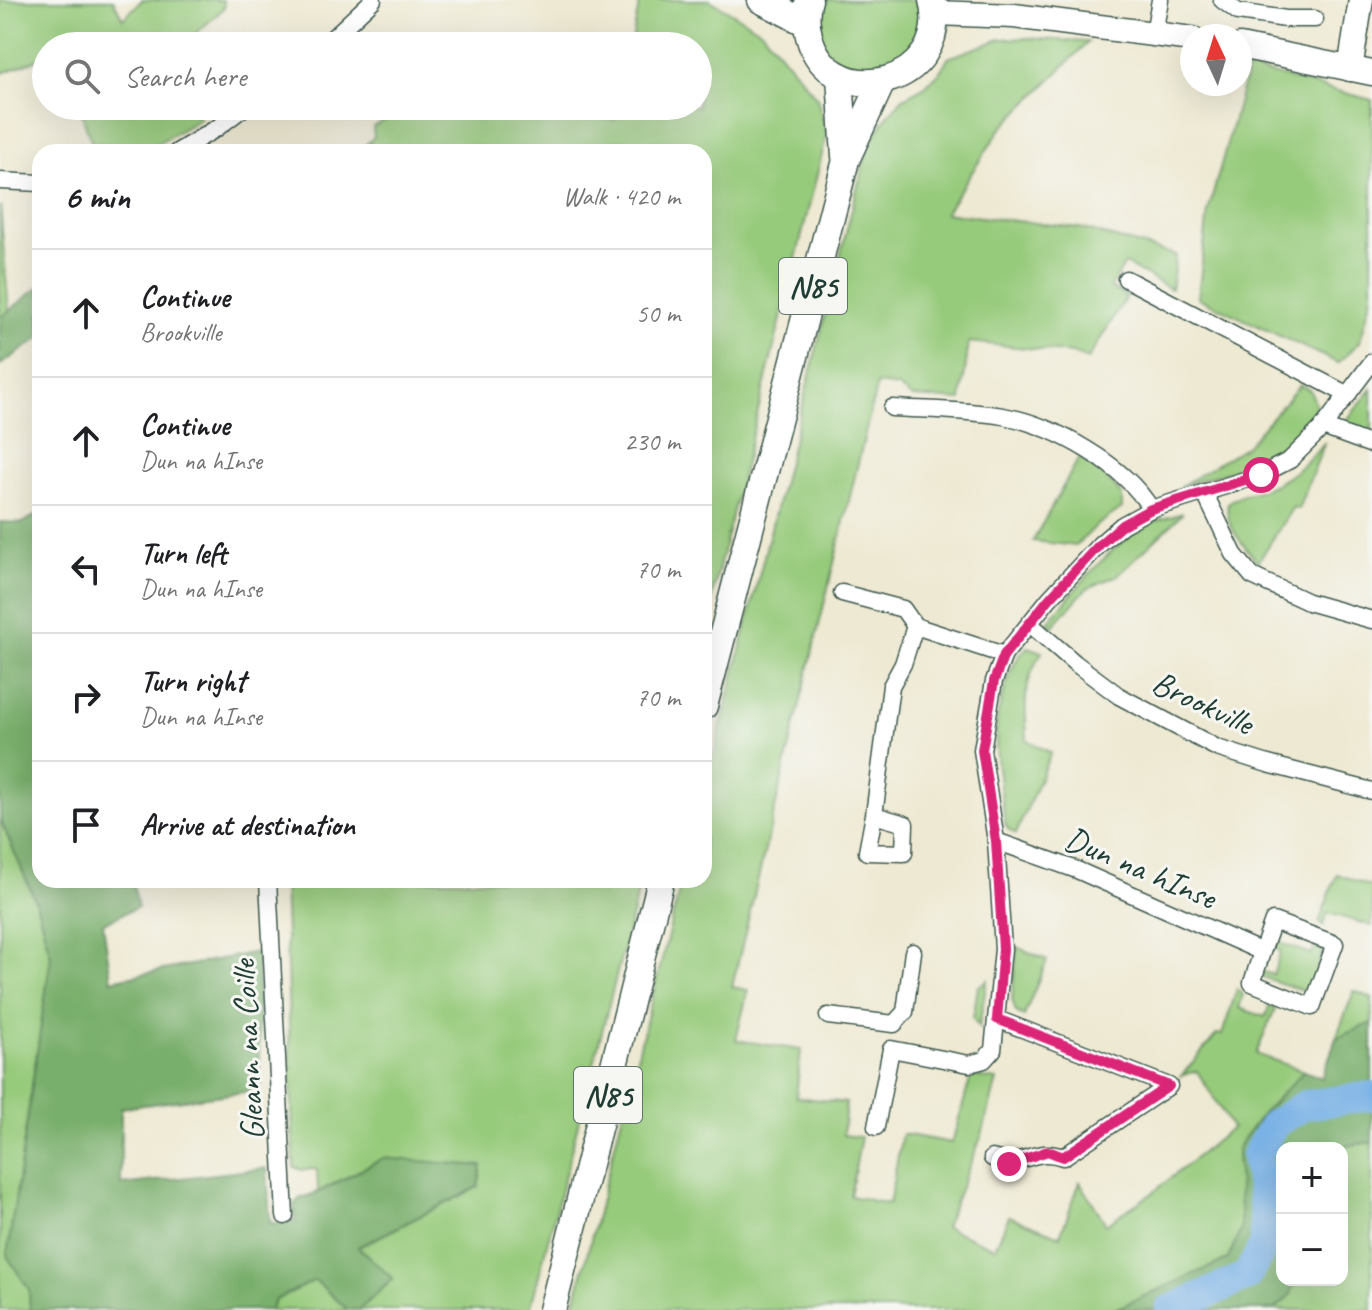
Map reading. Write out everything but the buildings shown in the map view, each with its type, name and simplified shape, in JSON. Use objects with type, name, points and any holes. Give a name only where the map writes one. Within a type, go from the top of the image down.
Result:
[{"type":"main road","points":[[761,0],[807,12],[811,44],[823,63],[840,76],[861,82],[882,82],[900,76],[915,65],[927,50],[934,32],[934,7],[1180,37]]},
{"type":"main road","points":[[1252,48],[1361,71],[1361,0]]},
{"type":"main road","name":"N85","points":[[840,76],[846,160]]},
{"type":"main road","name":"N85","points":[[712,675],[846,160],[882,82]]},
{"type":"main road","name":"N85","points":[[552,1310],[659,888]]},
{"type":"street","points":[[339,32],[373,0]]},
{"type":"street","points":[[1154,33],[1160,0]]},
{"type":"street","points":[[1222,0],[1238,12],[1286,19],[1315,19]]},
{"type":"street","points":[[190,144],[228,120]]},
{"type":"street","points":[[0,181],[32,183]]},
{"type":"street","points":[[1126,279],[1348,395]]},
{"type":"street","points":[[891,1049],[969,1064],[984,1060],[993,1050],[1003,949],[996,841],[982,750],[994,681],[1004,655],[1049,599],[1122,525],[1151,509],[1261,475],[1290,460],[1323,427],[1372,362]]},
{"type":"street","points":[[892,408],[1001,415],[1033,425],[1098,456],[1125,478],[1151,509]]},
{"type":"street","points":[[1323,427],[1372,445]]},
{"type":"street","points":[[1204,492],[1234,554],[1252,576],[1308,602],[1372,620]]},
{"type":"street","points":[[842,593],[903,609],[915,626],[1004,655]]},
{"type":"street","name":"Brookville","points":[[1030,624],[1119,696],[1217,748],[1372,791]]},
{"type":"street","points":[[874,815],[891,686],[903,664],[915,626]]},
{"type":"street","name":"Dun na hInse","points":[[996,841],[1077,870],[1262,952]]},
{"type":"street","name":"Gleann na Coille","points":[[268,888],[285,1216]]},
{"type":"street","points":[[1273,921],[1335,944],[1312,1007],[1252,983],[1262,952],[1273,921]]},
{"type":"street","points":[[876,1127],[894,1024],[905,1012],[913,952]]},
{"type":"street","points":[[828,1016],[894,1024]]},
{"type":"street","points":[[992,1158],[1009,1164],[1048,1151],[1063,1157],[1169,1086],[997,1019]]},
{"type":"street","points":[[284,1187],[302,1188]]},
{"type":"green space","points":[[0,0],[113,0],[123,19],[142,0],[223,0],[224,8],[197,32],[32,32],[32,61],[0,74]]},
{"type":"green space","points":[[640,0],[710,0],[762,31],[817,98],[827,134],[712,596],[712,144],[367,144],[374,137],[373,127],[385,120],[712,120],[712,32],[634,32]]},
{"type":"green space","points":[[817,0],[926,0],[927,28],[900,65],[854,71],[825,50],[815,5]]},
{"type":"green space","points":[[1000,39],[1088,42],[1000,130],[945,213],[1080,228],[1176,255],[1171,289],[1125,264],[1110,288],[1127,296],[1088,359],[1072,353],[969,342],[961,400],[912,397],[898,387],[877,384],[732,987],[748,990],[736,1040],[801,1050],[796,1097],[846,1103],[843,1135],[861,1137],[850,1196],[889,1204],[902,1134],[952,1143],[971,1076],[997,1080],[982,1135],[945,1227],[995,1248],[1009,1216],[1060,1236],[1080,1182],[1106,1224],[1151,1194],[1232,1128],[1197,1071],[1181,1076],[1217,1034],[1222,1035],[1237,989],[1243,994],[1239,1008],[1265,1017],[1270,1004],[1275,1009],[1256,1054],[1304,1071],[1263,1113],[1237,1148],[1241,1229],[1228,1259],[1113,1310],[573,1310],[680,888],[712,888],[712,761],[868,146],[903,98],[924,87],[939,73],[948,58]]},
{"type":"green space","points":[[1252,69],[1372,100],[1372,295],[1360,342],[1338,363],[1198,298],[1208,212],[1240,96],[1252,96]]},
{"type":"green space","points":[[84,120],[198,120],[156,144],[92,144]]},
{"type":"green space","points":[[0,205],[9,311],[0,318]]},
{"type":"green space","points":[[32,292],[32,343],[0,365],[0,318]]},
{"type":"green space","points":[[1300,385],[1310,390],[1317,407],[1283,444],[1258,462],[1181,486],[1246,446]]},
{"type":"green space","points":[[1372,389],[1372,438],[1341,427]]},
{"type":"green space","points":[[1325,442],[1298,509],[1293,507],[1258,562],[1232,528],[1228,503],[1290,475]]},
{"type":"green space","points":[[1079,458],[1103,474],[1122,495],[1122,508],[1096,526],[1076,546],[1033,541]]},
{"type":"green space","points":[[1183,513],[1118,575],[1086,589],[1052,627],[1047,623],[1093,570],[1132,534],[1147,525]]},
{"type":"green space","points":[[32,517],[32,888],[134,888],[138,907],[103,923],[111,980],[257,952],[260,1090],[121,1108],[121,1185],[267,1168],[270,1223],[295,1221],[294,1204],[301,1198],[319,1192],[383,1158],[482,1166],[478,1187],[358,1247],[393,1279],[359,1310],[348,1310],[315,1280],[275,1300],[270,1310],[30,1310],[29,1289],[7,1256],[51,957],[36,902],[0,819],[0,522],[22,523]]},
{"type":"green space","points":[[1029,647],[1042,652],[1028,685],[1027,740],[1051,753],[1016,834],[1005,823],[996,728],[1010,674]]},
{"type":"green space","points":[[0,819],[36,902],[51,957],[7,1256],[29,1289],[30,1310],[0,1310]]},
{"type":"green space","points":[[1337,874],[1372,887],[1372,926],[1328,913],[1323,926],[1319,922]]},
{"type":"green space","points":[[284,888],[639,888],[530,1310],[359,1310],[393,1279],[357,1248],[478,1187],[383,1158],[318,1192],[317,1169],[294,1167]]},
{"type":"green space","points":[[1277,931],[1284,931],[1280,943],[1312,954],[1317,942],[1324,946],[1311,989],[1307,992],[1262,977],[1261,971],[1273,975],[1281,951],[1270,947]]},
{"type":"green space","points":[[1017,947],[1047,960],[1024,1016],[1016,1012],[1012,999]]},
{"type":"green space","points":[[987,980],[979,1027],[973,1018],[978,987]]},
{"type":"green space","points":[[1354,991],[1372,998],[1372,1023],[1336,1038]]},
{"type":"green space","points":[[1372,1023],[1372,1142],[1348,1146],[1348,1142],[1276,1142],[1276,1286],[1293,1286],[1290,1296],[1274,1310],[1113,1310],[1228,1259],[1241,1229],[1237,1148],[1263,1113],[1304,1071],[1322,1078],[1336,1038]]},
{"type":"green space","points":[[1372,1142],[1372,1310],[1274,1310],[1290,1296],[1293,1286],[1348,1286],[1348,1146]]},
{"type":"green space","points":[[315,1280],[348,1310],[270,1310],[275,1300]]},
{"type":"waterway","points":[[1170,1310],[1247,1276],[1265,1244],[1263,1199],[1256,1155],[1274,1124],[1305,1105],[1372,1096]]},
{"type":"route","points":[[1009,1164],[1048,1151],[1063,1157],[1169,1086],[997,1019],[1003,949],[996,841],[982,750],[994,681],[1004,655],[1049,599],[1122,525],[1151,509],[1261,475]]}]
